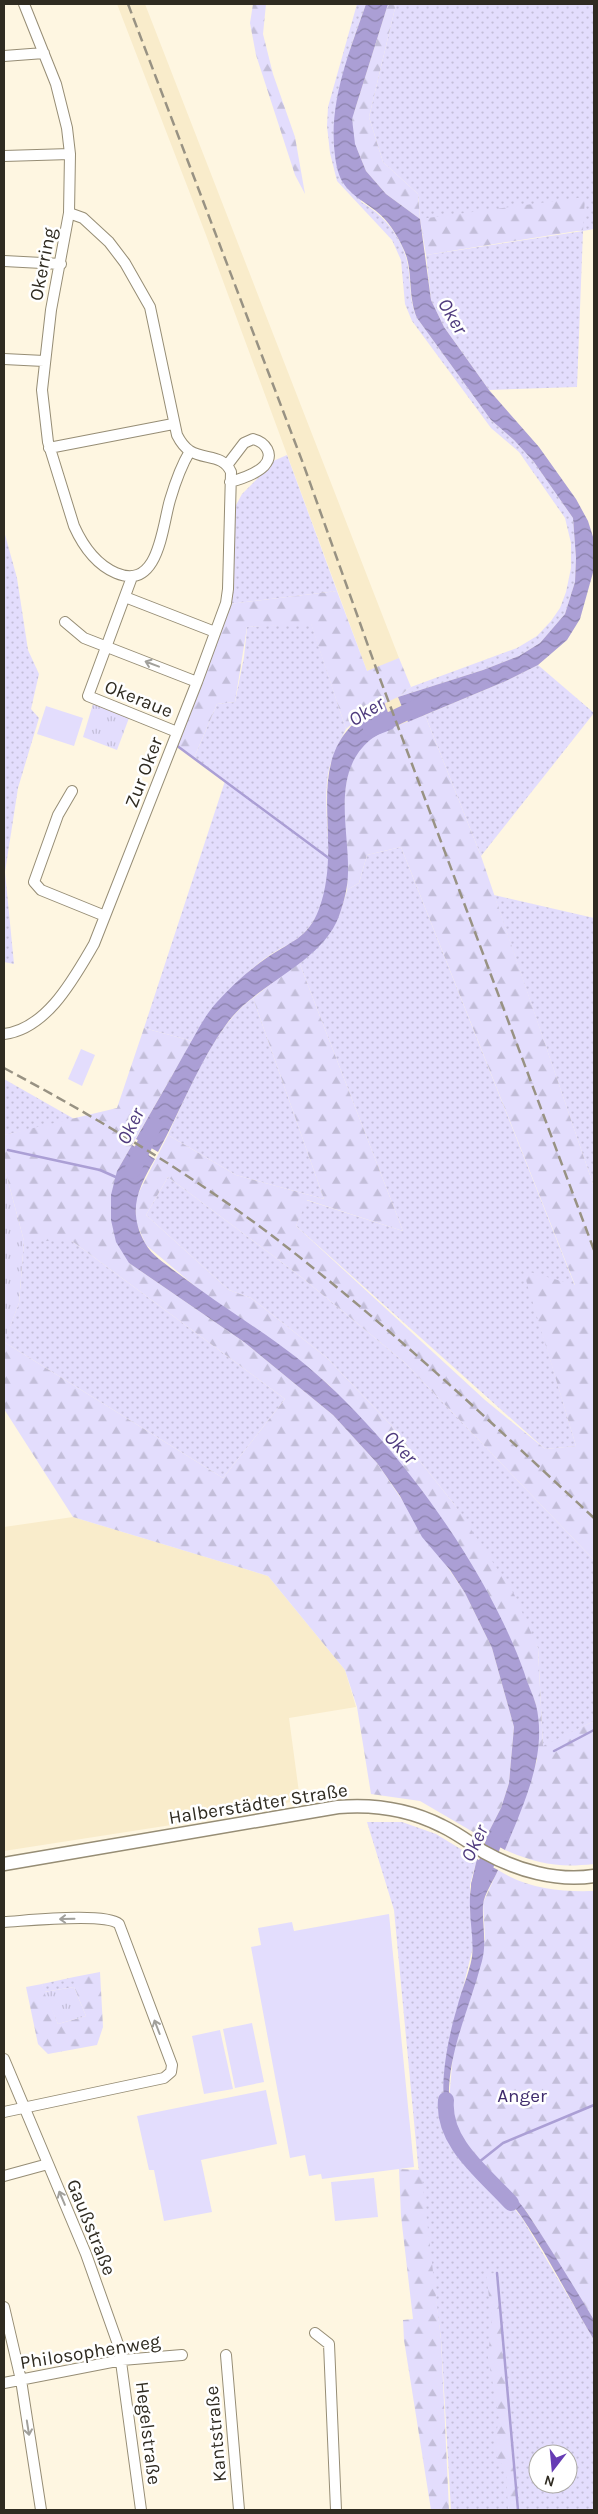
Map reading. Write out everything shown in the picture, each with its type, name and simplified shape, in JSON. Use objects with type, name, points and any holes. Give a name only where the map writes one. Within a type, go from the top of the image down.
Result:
[{"type":"main road","name":"Halberstädter Straße","points":[[4,1864],[338,1807],[377,1806],[422,1817],[442,1826],[504,1862],[526,1870],[560,1877],[594,1876]]},
{"type":"street","points":[[24,4],[56,84],[67,128],[70,154],[69,213]]},
{"type":"street","points":[[4,56],[44,53]]},
{"type":"street","points":[[4,156],[70,154]]},
{"type":"street","name":"Okerring","points":[[132,577],[120,575],[103,566],[81,541],[49,448],[42,408],[44,361],[69,213],[84,218],[109,242],[134,278],[150,307],[177,435],[190,451]]},
{"type":"street","points":[[4,261],[60,264]]},
{"type":"street","points":[[4,359],[44,361]]},
{"type":"street","points":[[49,448],[174,424]]},
{"type":"street","points":[[107,647],[132,577],[144,572],[154,560],[170,499],[190,451],[219,459],[228,464],[244,443],[253,439],[265,444],[269,451],[268,460],[264,466],[242,479],[230,482]]},
{"type":"street","name":"Zur Oker","points":[[4,1034],[25,1028],[49,1008],[77,972],[94,944],[178,732],[215,632],[228,589],[231,472],[228,464]]},
{"type":"street","points":[[126,597],[215,632]]},
{"type":"street","points":[[65,622],[84,638],[197,682]]},
{"type":"street","name":"Okeraue","points":[[107,647],[88,696],[178,732]]},
{"type":"street","points":[[72,791],[58,816],[34,882],[41,890],[105,916]]},
{"type":"street","points":[[4,1922],[107,1918],[119,1924],[170,2059],[171,2072],[164,2078],[4,2112]]},
{"type":"street","name":"Gaußstraße","points":[[4,2059],[86,2254],[122,2360]]},
{"type":"street","points":[[4,2176],[48,2164]]},
{"type":"street","points":[[4,2307],[20,2380],[41,2510]]},
{"type":"street","points":[[315,2333],[329,2344],[336,2510]]},
{"type":"street","name":"Philosophenweg","points":[[4,2383],[122,2360],[182,2355]]},
{"type":"street","name":"Kantstraße","points":[[226,2355],[239,2510]]},
{"type":"street","name":"Hegelstraße","points":[[122,2360],[142,2510]]},
{"type":"shaded area","points":[[117,4],[145,4],[399,658],[385,665],[458,845],[406,758],[371,670],[367,671],[206,235]]},
{"type":"shaded area","points":[[73,1517],[268,1576],[345,1670],[356,1707],[289,1718],[300,1800],[197,1821],[4,1851],[4,1527]]},
{"type":"green space","points":[[253,4],[266,4],[263,34],[273,74],[295,137],[305,194],[295,175],[256,55],[250,23]]},
{"type":"green space","points":[[357,4],[366,4],[350,49],[361,202],[387,223],[404,251],[409,273],[412,302],[417,318],[491,420],[514,440],[534,462],[573,518],[576,558],[575,582],[565,614],[540,643],[519,656],[483,670],[398,697],[411,687],[517,648],[537,636],[560,608],[566,592],[571,568],[571,543],[565,518],[519,452],[491,428],[412,321],[405,304],[401,260],[392,240],[337,181],[330,153],[327,126],[328,107]]},
{"type":"green space","points":[[388,4],[396,4],[369,117],[383,162],[418,194],[420,219],[386,194],[366,171],[355,144],[352,119]]},
{"type":"green space","points":[[396,4],[594,4],[594,229],[583,231],[420,219],[418,194],[383,162],[369,117]]},
{"type":"green space","points":[[585,197],[583,230],[426,255],[420,219]]},
{"type":"green space","points":[[583,231],[577,387],[489,390],[444,327],[431,300],[426,255]]},
{"type":"green space","points":[[287,455],[337,591],[229,604],[235,507],[242,494],[266,470],[271,462]]},
{"type":"green space","points":[[4,531],[17,578],[28,650],[39,674],[31,709],[39,718],[18,788],[5,872],[14,964],[4,962]]},
{"type":"green space","points":[[337,591],[367,671],[399,658],[411,687],[398,697],[364,713],[346,729],[311,624],[247,627],[235,702],[217,704],[194,758],[176,745],[229,604]]},
{"type":"green space","points":[[311,623],[346,729],[333,756],[328,774],[326,809],[329,862],[324,897],[318,913],[300,936],[264,959],[242,977],[215,1007],[192,1041],[144,1028],[225,781],[194,758],[217,704],[235,702],[244,657],[247,627]]},
{"type":"green space","points":[[538,665],[594,713],[481,856],[425,715],[506,681]]},
{"type":"green space","points":[[93,704],[129,718],[117,750],[83,737]]},
{"type":"green space","points":[[46,706],[83,718],[74,746],[37,734]]},
{"type":"green space","points":[[425,715],[481,856],[594,1187],[594,1560],[404,1362],[300,1276],[168,1177],[146,1215],[229,1290],[251,1298],[326,1357],[391,1425],[454,1504],[514,1594],[538,1648],[543,1746],[594,1721],[594,1864],[548,1864],[505,1850],[537,1760],[536,1705],[526,1679],[460,1546],[408,1474],[329,1385],[294,1356],[203,1293],[146,1245],[136,1222],[136,1198],[168,1135],[236,1175],[324,1199],[253,998],[299,962],[403,1231],[307,1200],[296,1226],[485,1400],[545,1449],[576,1446],[523,1270],[575,1285],[401,847],[367,855],[359,883],[347,890],[344,808],[350,768],[358,751],[372,738],[391,728]]},
{"type":"green space","points":[[401,847],[575,1286],[524,1271],[576,1446],[545,1449],[296,1226],[306,1200],[403,1231],[299,962],[318,946],[331,931],[347,890],[359,883],[367,855]]},
{"type":"green space","points":[[494,895],[594,918],[594,1187]]},
{"type":"green space","points":[[253,998],[324,1199],[236,1175],[168,1135],[193,1080],[214,1042],[239,1010]]},
{"type":"green space","points":[[144,1028],[192,1041],[117,1171],[129,1263],[244,1342],[333,1415],[377,1463],[465,1593],[492,1648],[514,1727],[509,1783],[501,1808],[485,1839],[420,1801],[371,1794],[357,1707],[345,1670],[268,1576],[73,1517],[4,1409],[4,1342],[223,1478],[285,1399],[72,1241],[24,1241],[4,1166],[4,1135],[117,1108]]},
{"type":"green space","points":[[81,1049],[95,1055],[82,1086],[68,1079]]},
{"type":"green space","points":[[4,1079],[76,1120],[4,1135]]},
{"type":"green space","points":[[4,1166],[24,1241],[19,1303],[4,1343]]},
{"type":"green space","points":[[168,1177],[300,1276],[404,1362],[594,1560],[594,1721],[543,1747],[538,1648],[454,1504],[391,1425],[326,1357],[251,1298],[229,1290],[146,1215]]},
{"type":"green space","points":[[24,1241],[72,1241],[285,1399],[223,1478],[4,1342],[19,1303]]},
{"type":"green space","points":[[367,1822],[402,1822],[436,1834],[477,1859],[470,1885],[470,1909],[474,1943],[447,2053],[443,2100],[447,2119],[471,2162],[495,2186],[522,2218],[594,2340],[594,2510],[451,2510],[441,2339],[418,2164],[394,1910]]},
{"type":"green space","name":"Anger","points":[[498,1870],[521,1881],[544,1888],[594,1891],[594,2320],[527,2212],[478,2161],[463,2140],[453,2120],[449,2101],[453,2054],[485,1939],[483,1903]]},
{"type":"green space","points":[[389,1914],[414,2167],[322,2179],[321,2174],[309,2176],[305,2155],[290,2158],[251,1947],[261,1945],[258,1928],[292,1922],[294,1931]]},
{"type":"green space","points":[[100,1972],[103,2027],[97,2045],[48,2054],[38,2044],[26,1987],[42,1984],[58,2024],[86,2016],[74,1987],[74,1977]]},
{"type":"green space","points":[[74,1977],[74,1987],[44,1992],[42,1984]]},
{"type":"green space","points":[[74,1987],[86,2016],[58,2024],[44,1992]]},
{"type":"green space","points":[[252,2023],[264,2082],[235,2088],[223,2029]]},
{"type":"green space","points":[[220,2030],[233,2089],[204,2094],[192,2036]]},
{"type":"green space","points":[[266,2090],[277,2144],[201,2160],[212,2212],[164,2221],[154,2170],[149,2170],[137,2116]]},
{"type":"green space","points":[[399,2169],[421,2170],[441,2339],[449,2510],[431,2510],[404,2340],[403,2320],[413,2319],[401,2216]]},
{"type":"green space","points":[[374,2178],[378,2217],[335,2221],[331,2182]]},
{"type":"green space","points":[[497,2273],[518,2510],[508,2510],[506,2469],[498,2459],[494,2447],[499,2418],[488,2357],[492,2319],[486,2274]]},
{"type":"water","points":[[366,4],[388,4],[352,119],[355,144],[366,171],[386,194],[420,219],[431,300],[444,327],[489,390],[539,447],[576,499],[588,521],[594,540],[594,569],[580,619],[567,640],[538,665],[506,681],[408,722],[398,697],[483,670],[519,656],[540,643],[565,614],[575,582],[576,558],[573,518],[534,462],[514,440],[491,420],[417,318],[412,300],[408,264],[398,238],[392,228],[376,211],[345,186],[339,175],[335,159],[334,136],[337,98],[347,60]]},
{"type":"water","points":[[384,702],[394,728],[370,740],[358,753],[350,768],[346,785],[345,820],[348,878],[339,916],[331,932],[319,947],[240,1008],[228,1022],[199,1069],[158,1152],[136,1139],[207,1014],[240,979],[265,959],[297,939],[315,919],[326,880],[328,851],[327,795],[330,768],[338,744],[355,722]]},
{"type":"water","points":[[132,1145],[155,1159],[140,1190],[136,1210],[140,1231],[151,1251],[191,1283],[296,1357],[365,1421],[430,1501],[459,1543],[485,1587],[507,1630],[524,1672],[536,1705],[539,1724],[539,1742],[532,1779],[505,1850],[485,1839],[501,1808],[509,1783],[514,1727],[492,1648],[465,1593],[450,1570],[422,1537],[400,1496],[377,1463],[333,1415],[244,1342],[129,1263],[116,1242],[111,1220],[111,1195],[117,1171]]},
{"type":"water","points":[[477,1859],[498,1870],[483,1905],[484,1940],[482,1961],[455,2048],[449,2083],[452,2119],[459,2135],[469,2149],[518,2201],[545,2240],[594,2320],[594,2340],[523,2219],[464,2150],[454,2135],[447,2119],[443,2090],[446,2054],[472,1957],[470,1895]]},
{"type":"waterway","name":"Oker","points":[[371,729],[424,704]]},
{"type":"waterway","points":[[176,745],[330,859]]},
{"type":"waterway","name":"Oker","points":[[132,1171],[154,1125]]},
{"type":"waterway","points":[[8,1150],[100,1170],[118,1178]]},
{"type":"waterway","points":[[554,1751],[594,1730]]},
{"type":"waterway","name":"Oker","points":[[479,1885],[493,1844],[505,1826]]},
{"type":"waterway","name":"Oker","points":[[446,2100],[447,2116],[458,2144],[467,2157],[511,2203]]},
{"type":"waterway","points":[[474,2166],[503,2143],[594,2105]]},
{"type":"waterway","points":[[497,2273],[518,2510]]},
{"type":"railway","points":[[128,4],[304,466],[376,668],[594,1250]]},
{"type":"railway","points":[[4,1068],[75,1107],[145,1149],[213,1193],[279,1241],[400,1341],[479,1411],[594,1518]]}]
